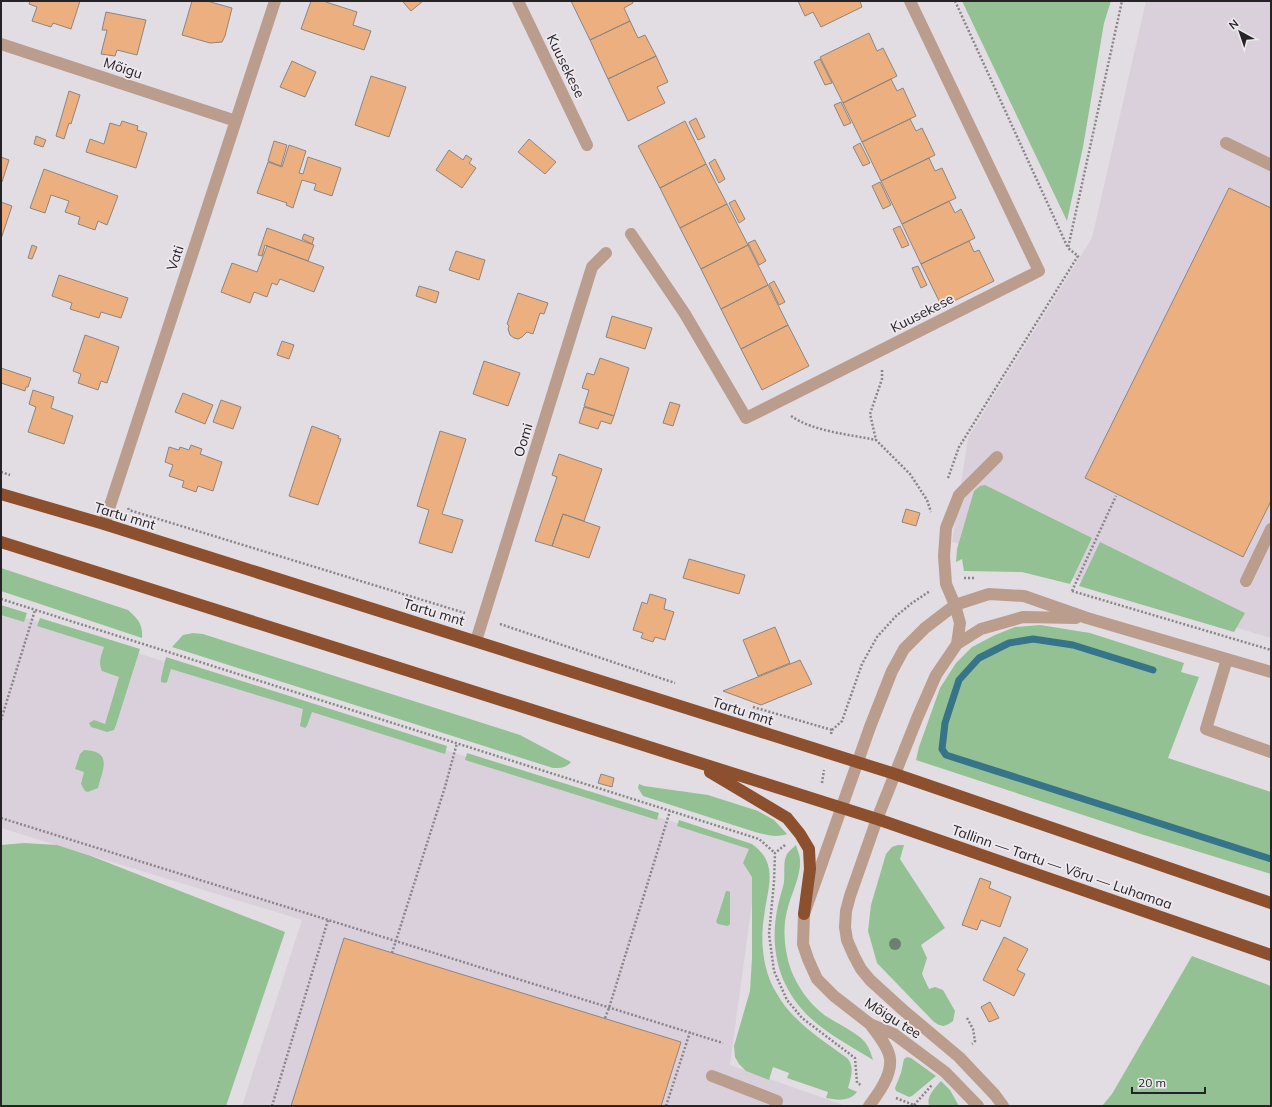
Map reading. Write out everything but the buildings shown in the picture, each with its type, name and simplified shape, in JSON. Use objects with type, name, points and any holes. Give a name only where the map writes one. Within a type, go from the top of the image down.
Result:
[{"type":"highway","name":"Tartu mnt","points":[[1,494],[104,524],[858,762]]},
{"type":"highway","points":[[1,542],[842,809]]},
{"type":"highway","points":[[692,761],[787,818],[800,834],[809,849],[810,869],[804,914]]},
{"type":"highway","points":[[858,762],[1271,902]]},
{"type":"highway","name":"Tallinn — Tartu — Võru — Luhamaa","points":[[842,809],[877,819],[1271,955]]},
{"type":"street","name":"Vati","points":[[104,524],[275,1]]},
{"type":"street","name":"Kuusekese","points":[[518,1],[587,145]]},
{"type":"street","name":"Kuusekese","points":[[631,234],[685,314],[746,418],[1039,271],[911,2]]},
{"type":"street","name":"Mõigu","points":[[1,44],[236,121]]},
{"type":"street","points":[[1226,143],[1271,165]]},
{"type":"street","name":"Oomi","points":[[476,641],[592,267],[606,253]]},
{"type":"street","points":[[957,644],[960,623],[955,605],[946,584],[944,556],[946,528],[959,495],[997,457]]},
{"type":"street","points":[[1246,581],[1271,529]]},
{"type":"street","points":[[955,605],[990,594],[1024,596],[1087,618],[1271,672]]},
{"type":"street","name":"Mõigu tee","points":[[955,605],[925,628],[904,649],[892,671],[870,727],[804,914],[803,944],[817,979],[834,996],[870,1024],[894,1034],[945,1072],[978,1106]]},
{"type":"street","points":[[957,644],[981,629],[1023,617],[1087,618]]},
{"type":"street","name":"Mõigu tee","points":[[957,644],[936,675],[877,819],[850,896],[846,911],[845,927],[847,940],[854,956],[861,969],[870,980],[959,1057],[995,1095],[1003,1106]]},
{"type":"street","points":[[1228,659],[1206,729],[1271,752]]},
{"type":"street","points":[[869,1106],[880,1091],[889,1069],[890,1059],[886,1048],[870,1024]]},
{"type":"street","points":[[712,1076],[777,1101],[775,1106]]},
{"type":"street","points":[[964,1091],[971,1106]]},
{"type":"path","points":[[946,483],[959,447],[1078,256],[1068,248],[955,1]]},
{"type":"path","points":[[1068,248],[1122,1]]},
{"type":"path","points":[[884,349],[882,379],[870,414],[876,440],[910,474],[927,500],[932,513]]},
{"type":"path","points":[[774,404],[803,424],[876,440]]},
{"type":"path","points":[[1,472],[16,477]]},
{"type":"path","points":[[113,496],[122,499],[129,510],[484,619],[677,684]]},
{"type":"path","points":[[1072,591],[1116,496]]},
{"type":"path","points":[[929,584],[929,592]]},
{"type":"path","points":[[751,707],[832,730],[842,721],[862,664],[877,637],[896,616],[933,589]]},
{"type":"path","points":[[1,599],[759,839],[775,853]]},
{"type":"path","points":[[1,720],[35,610]]},
{"type":"path","points":[[392,953],[445,787],[457,743]]},
{"type":"path","points":[[605,1018],[670,811]]},
{"type":"path","points":[[1,818],[723,1043]]},
{"type":"path","points":[[272,1106],[328,920]]},
{"type":"path","points":[[967,1018],[975,1035],[975,1041],[970,1046]]},
{"type":"path","points":[[666,1106],[690,1032]]},
{"type":"path","points":[[914,1105],[934,1084]]},
{"type":"shaded area","points":[[1146,1],[1271,1],[1271,638],[952,542],[968,438],[1092,238]]},
{"type":"shaded area","points":[[1,610],[680,824],[759,851],[730,1065],[846,1106],[242,1106],[302,920],[1,828]]},
{"type":"green space","points":[[962,1],[1111,1],[1104,23],[1083,147],[1067,221]]},
{"type":"green space","points":[[985,485],[1092,538],[1070,584],[1022,572],[964,571],[962,559],[956,562],[957,549],[974,491],[980,486]]},
{"type":"green space","points":[[1100,542],[1245,613],[1234,632],[1079,586]]},
{"type":"green space","points":[[1,568],[128,610],[135,616],[141,625],[142,638],[1,591]]},
{"type":"green space","points":[[1,605],[27,613],[24,622],[1,615]]},
{"type":"green space","points":[[40,618],[140,649],[114,730],[107,732],[91,727],[89,723],[94,720],[105,724],[119,677],[102,671],[100,662],[104,647],[37,626]]},
{"type":"green space","points":[[1040,625],[1090,633],[1184,663],[1181,672],[1199,677],[1168,758],[1271,792],[1271,874],[1144,835],[916,760],[919,747],[940,688],[956,663],[972,647],[995,635],[1015,627]]},
{"type":"green space","points":[[193,633],[203,634],[520,735],[571,762],[563,767],[553,768],[172,647],[183,635]]},
{"type":"green space","points":[[166,657],[447,746],[445,754],[312,712],[305,728],[300,726],[303,709],[171,669],[167,682],[161,682]]},
{"type":"green space","points":[[84,750],[93,751],[99,754],[104,762],[98,788],[88,792],[85,791],[81,784],[84,772],[75,769],[80,754]]},
{"type":"green space","points":[[467,753],[659,813],[657,820],[465,760]]},
{"type":"green space","points":[[639,784],[708,795],[758,811],[774,820],[787,834],[775,836],[759,833],[643,796],[638,788]]},
{"type":"green space","points":[[679,820],[752,844],[761,852],[766,860],[770,878],[762,936],[768,976],[777,994],[799,1022],[847,1058],[852,1068],[848,1088],[857,1092],[854,1095],[847,1099],[839,1100],[826,1098],[828,1092],[787,1078],[789,1073],[773,1067],[769,1080],[746,1071],[739,1064],[735,1057],[734,1046],[750,991],[752,958],[752,877],[743,863],[749,849],[677,826]]},
{"type":"green space","points":[[24,843],[57,845],[91,856],[285,932],[226,1106],[1,1106],[1,845]]},
{"type":"green space","points":[[796,845],[800,858],[800,866],[798,878],[786,915],[784,930],[785,947],[791,970],[800,988],[813,1005],[823,1014],[864,1041],[871,1052],[873,1060],[836,1038],[816,1023],[802,1009],[791,994],[783,978],[777,961],[775,925],[784,883],[784,866],[786,858],[788,853]]},
{"type":"green space","points":[[904,845],[900,859],[945,928],[921,945],[927,958],[922,974],[929,989],[935,987],[943,990],[955,1011],[953,1021],[948,1025],[941,1026],[933,1021],[877,963],[868,931],[871,905],[886,854],[892,847]]},
{"type":"green space","points":[[726,891],[730,892],[730,924],[728,926],[718,924],[716,922]]},
{"type":"green space","points":[[1192,956],[1271,986],[1271,1106],[1102,1106],[1112,1094]]},
{"type":"green space","points":[[907,1057],[911,1058],[936,1076],[909,1097],[896,1091],[895,1088],[901,1073],[904,1059]]},
{"type":"green space","points":[[941,1081],[950,1090],[959,1106],[929,1105],[928,1102],[930,1095]]},
{"type":"waterway","points":[[1153,670],[1073,645],[1033,639],[1009,643],[979,658],[959,680],[945,723],[942,749],[946,755],[1271,859]]}]
